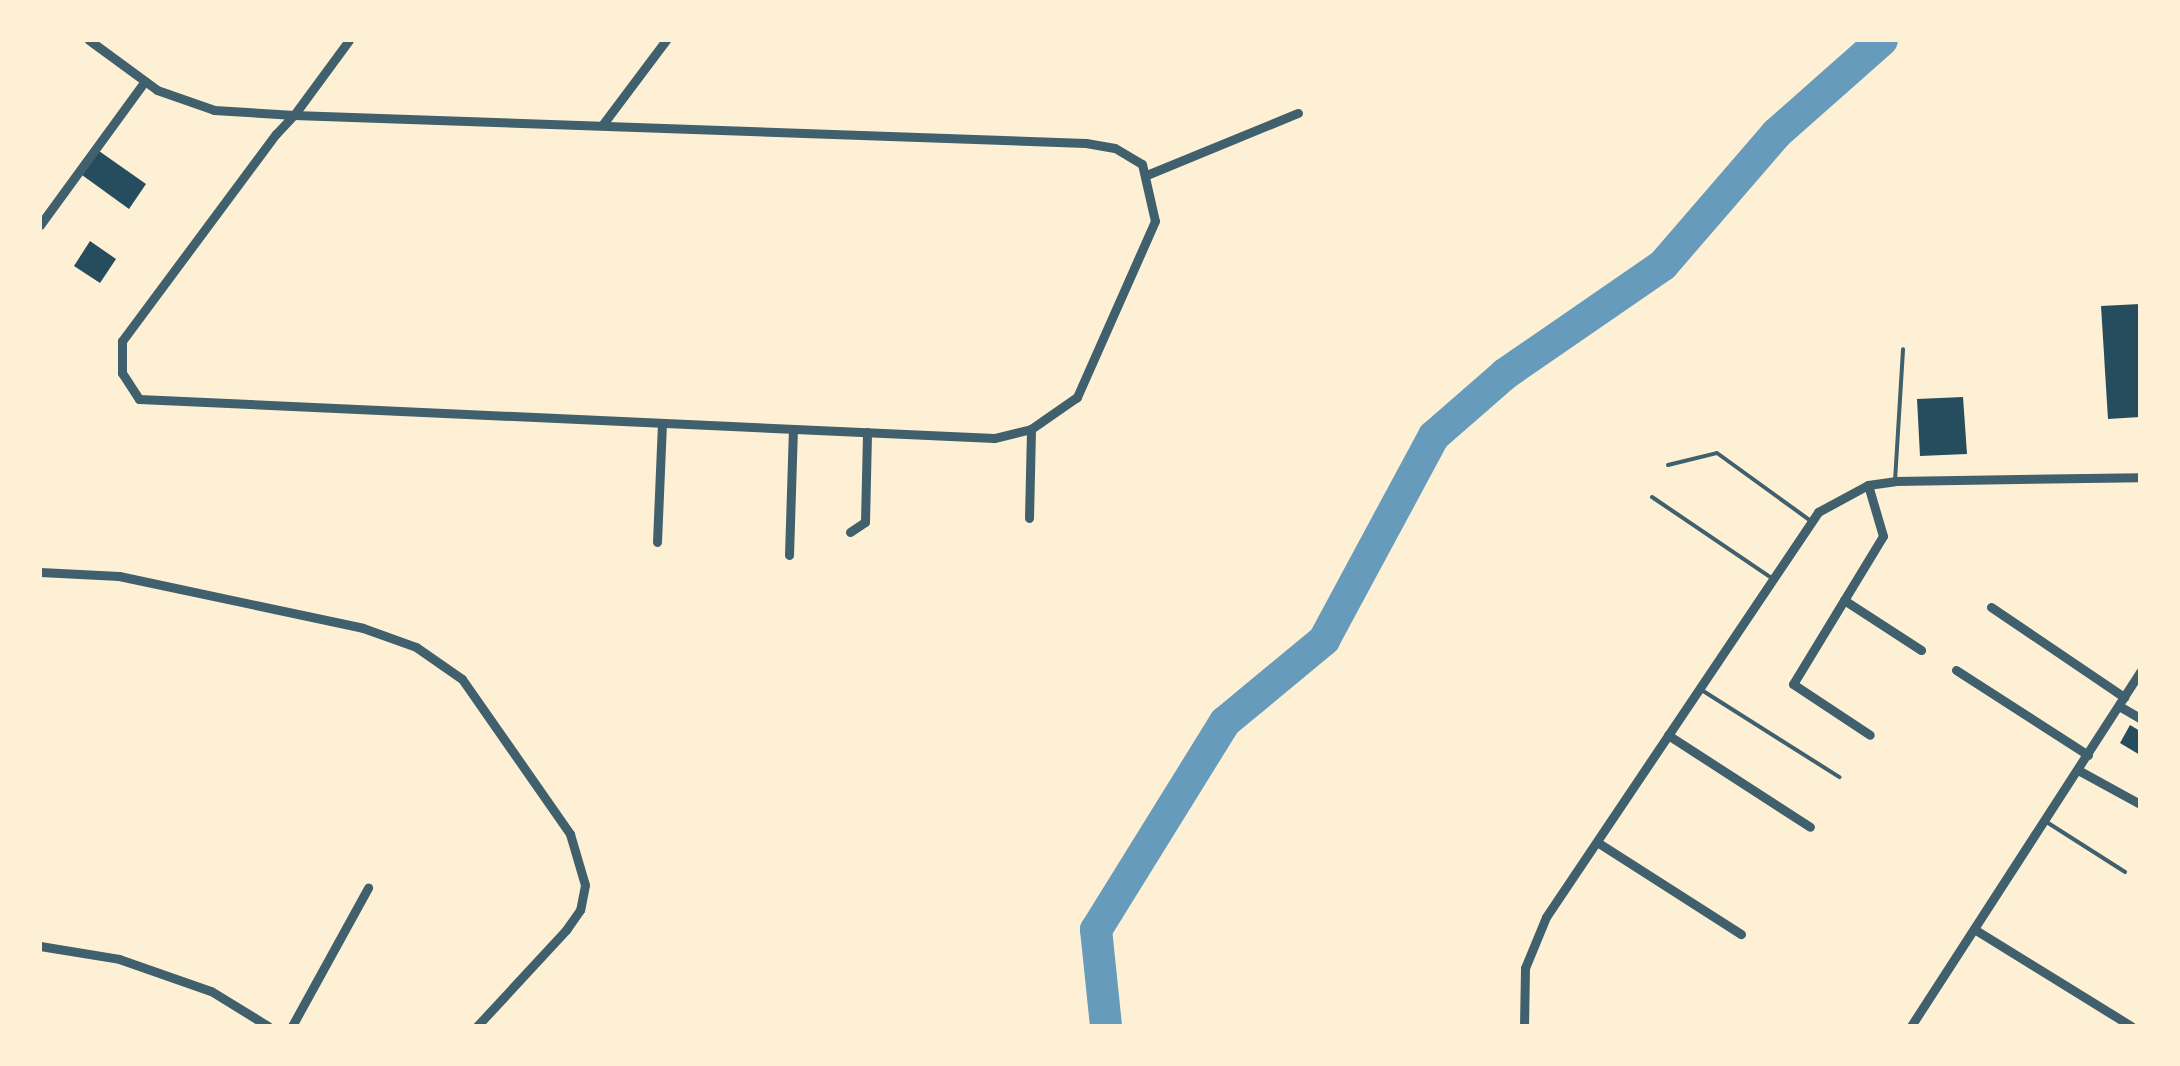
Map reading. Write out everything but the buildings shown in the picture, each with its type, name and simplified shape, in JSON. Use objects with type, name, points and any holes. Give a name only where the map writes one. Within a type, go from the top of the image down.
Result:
[{"type":"street","points":[[89,40],[145,81],[214,110],[294,115],[1086,142],[1116,148],[1142,164],[1149,174],[1156,221],[1077,397],[1031,429],[994,438],[139,399],[127,387],[122,341],[294,115],[349,40]]},
{"type":"street","points":[[603,124],[666,40]]},
{"type":"street","points":[[40,225],[145,81]]},
{"type":"street","points":[[1149,174],[1298,113]]},
{"type":"street","points":[[658,542],[662,424]]},
{"type":"street","points":[[789,555],[793,429]]},
{"type":"street","points":[[1029,518],[1031,429]]},
{"type":"street","points":[[850,532],[864,522],[867,432]]},
{"type":"street","points":[[1524,1022],[1526,968],[1546,917],[1811,522],[1868,485],[2140,477]]},
{"type":"street","points":[[1868,485],[1884,536],[1792,684],[1870,734]]},
{"type":"street","points":[[40,572],[180,587],[416,647],[462,679],[570,834],[585,884],[580,910],[477,1026]]},
{"type":"street","points":[[1844,600],[1921,650]]},
{"type":"street","points":[[1992,608],[2140,718]]},
{"type":"street","points":[[1956,670],[2088,755]]},
{"type":"street","points":[[1911,1026],[2140,672]]},
{"type":"street","points":[[1668,734],[1810,827]]},
{"type":"street","points":[[2078,770],[2140,804]]},
{"type":"street","points":[[1596,842],[1740,934]]},
{"type":"street","points":[[292,1026],[368,888]]},
{"type":"street","points":[[1974,929],[2130,1026]]},
{"type":"street","points":[[40,946],[119,959],[211,992],[268,1026]]},
{"type":"lane","points":[[1896,482],[1903,349]]},
{"type":"lane","points":[[1668,464],[1717,453],[1811,522]]},
{"type":"lane","points":[[1652,498],[1772,579]]},
{"type":"lane","points":[[1699,688],[1839,777]]},
{"type":"lane","points":[[2045,821],[2125,872]]},
{"type":"waterway","points":[[1106,1026],[1096,930],[1225,722],[1324,640],[1434,436],[1505,374],[1663,265],[1777,133],[1882,40]]}]
